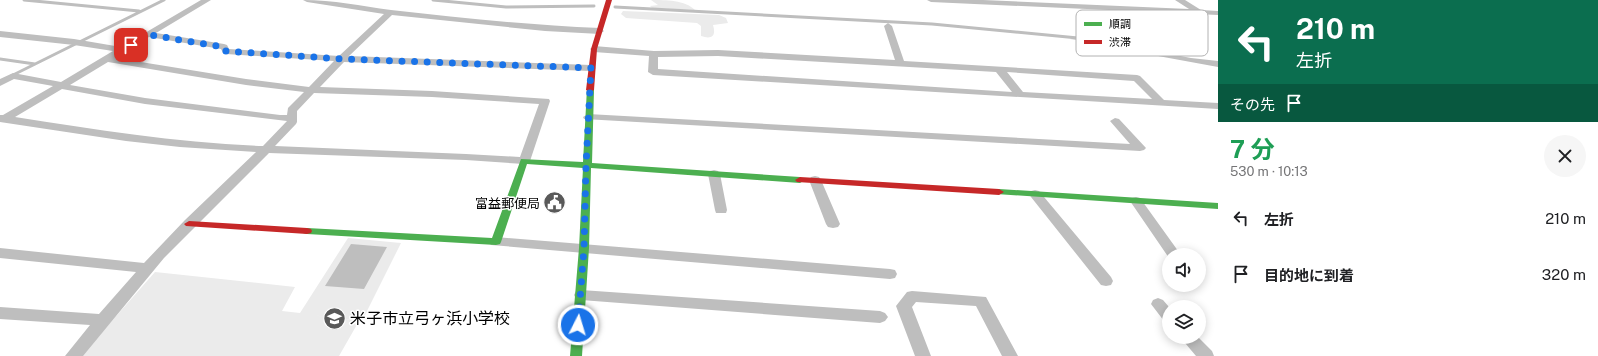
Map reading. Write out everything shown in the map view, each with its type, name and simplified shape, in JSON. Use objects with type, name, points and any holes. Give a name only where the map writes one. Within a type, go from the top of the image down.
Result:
[{"type":"street","points":[[2,120],[150,35],[207,0]]},
{"type":"street","points":[[307,0],[390,12],[545,28],[600,31]]},
{"type":"street","points":[[576,356],[584,248],[591,68],[594,49],[609,0]]},
{"type":"street","points":[[931,0],[1138,10]]},
{"type":"street","points":[[1179,0],[1195,10]]},
{"type":"street","points":[[73,356],[103,320],[189,224],[267,149],[292,122],[292,110],[390,12]]},
{"type":"street","points":[[888,26],[900,62]]},
{"type":"street","points":[[0,34],[122,50]]},
{"type":"street","points":[[150,35],[224,47],[226,51],[343,59],[591,68]]},
{"type":"street","points":[[594,49],[654,54],[718,53],[900,62],[1137,78],[1161,103]]},
{"type":"street","points":[[654,54],[652,72],[915,90],[1019,94],[1218,106]]},
{"type":"street","points":[[107,59],[246,82],[312,90],[440,94],[545,101],[496,242]]},
{"type":"street","points":[[999,69],[1019,94]]},
{"type":"street","points":[[0,83],[14,76],[145,102],[291,118]]},
{"type":"street","points":[[588,117],[1140,148],[1115,121]]},
{"type":"street","points":[[2,120],[180,144],[466,157],[1218,206]]},
{"type":"street","points":[[714,174],[721,210]]},
{"type":"street","points":[[815,180],[833,224]]},
{"type":"street","points":[[1035,194],[1106,281]]},
{"type":"street","points":[[1136,200],[1169,248]]},
{"type":"street","points":[[189,224],[584,248],[890,274]]},
{"type":"street","points":[[0,253],[149,268]]},
{"type":"street","points":[[581,295],[880,317]]},
{"type":"street","points":[[923,356],[904,306],[912,296],[981,301],[1010,356]]},
{"type":"street","points":[[1158,304],[1162,309]]},
{"type":"street","points":[[0,312],[103,320]]},
{"type":"street","points":[[1195,344],[1206,356]]},
{"type":"shaded area","points":[[651,0],[681,2],[695,10],[652,8],[650,6],[658,5]]},
{"type":"shaded area","points":[[623,11],[719,15],[726,18],[728,23],[713,25],[713,36],[705,37],[701,36],[701,26],[697,23],[626,18],[621,14]]},
{"type":"shaded area","points":[[1158,56],[1181,56],[1218,61],[1218,67]]},
{"type":"shaded area","points":[[348,238],[401,243],[362,321],[311,315],[359,321],[339,356],[81,356],[155,272],[295,287],[282,311],[300,313]]},
{"type":"shaded area","points":[[351,244],[387,247],[364,289],[325,286]]},
{"type":"waterway","points":[[24,0],[139,11]]},
{"type":"waterway","points":[[11,76],[164,0]]},
{"type":"waterway","points":[[433,0],[506,7],[594,6]]},
{"type":"waterway","points":[[615,7],[932,24],[1076,38]]},
{"type":"waterway","points":[[0,59],[35,64]]},
{"type":"traffic: fast","points":[[576,356],[584,248],[590,90]]},
{"type":"traffic: fast","points":[[307,231],[496,242],[524,161],[800,180]]},
{"type":"traffic: fast","points":[[999,192],[1218,206]]},
{"type":"traffic: jam","points":[[590,90],[594,49],[609,0]]},
{"type":"traffic: jam","points":[[800,180],[999,192]]},
{"type":"traffic: jam","points":[[189,224],[307,231]]},
{"type":"place","name":"富益郵便局","points":[[555,203]]},
{"type":"place","name":"米子市立弓ヶ浜小学校","points":[[335,318]]},
{"type":"route","points":[[131,45],[150,35],[176,38],[224,47],[226,51],[239,52],[343,59],[591,68],[584,248],[578,325]]}]
